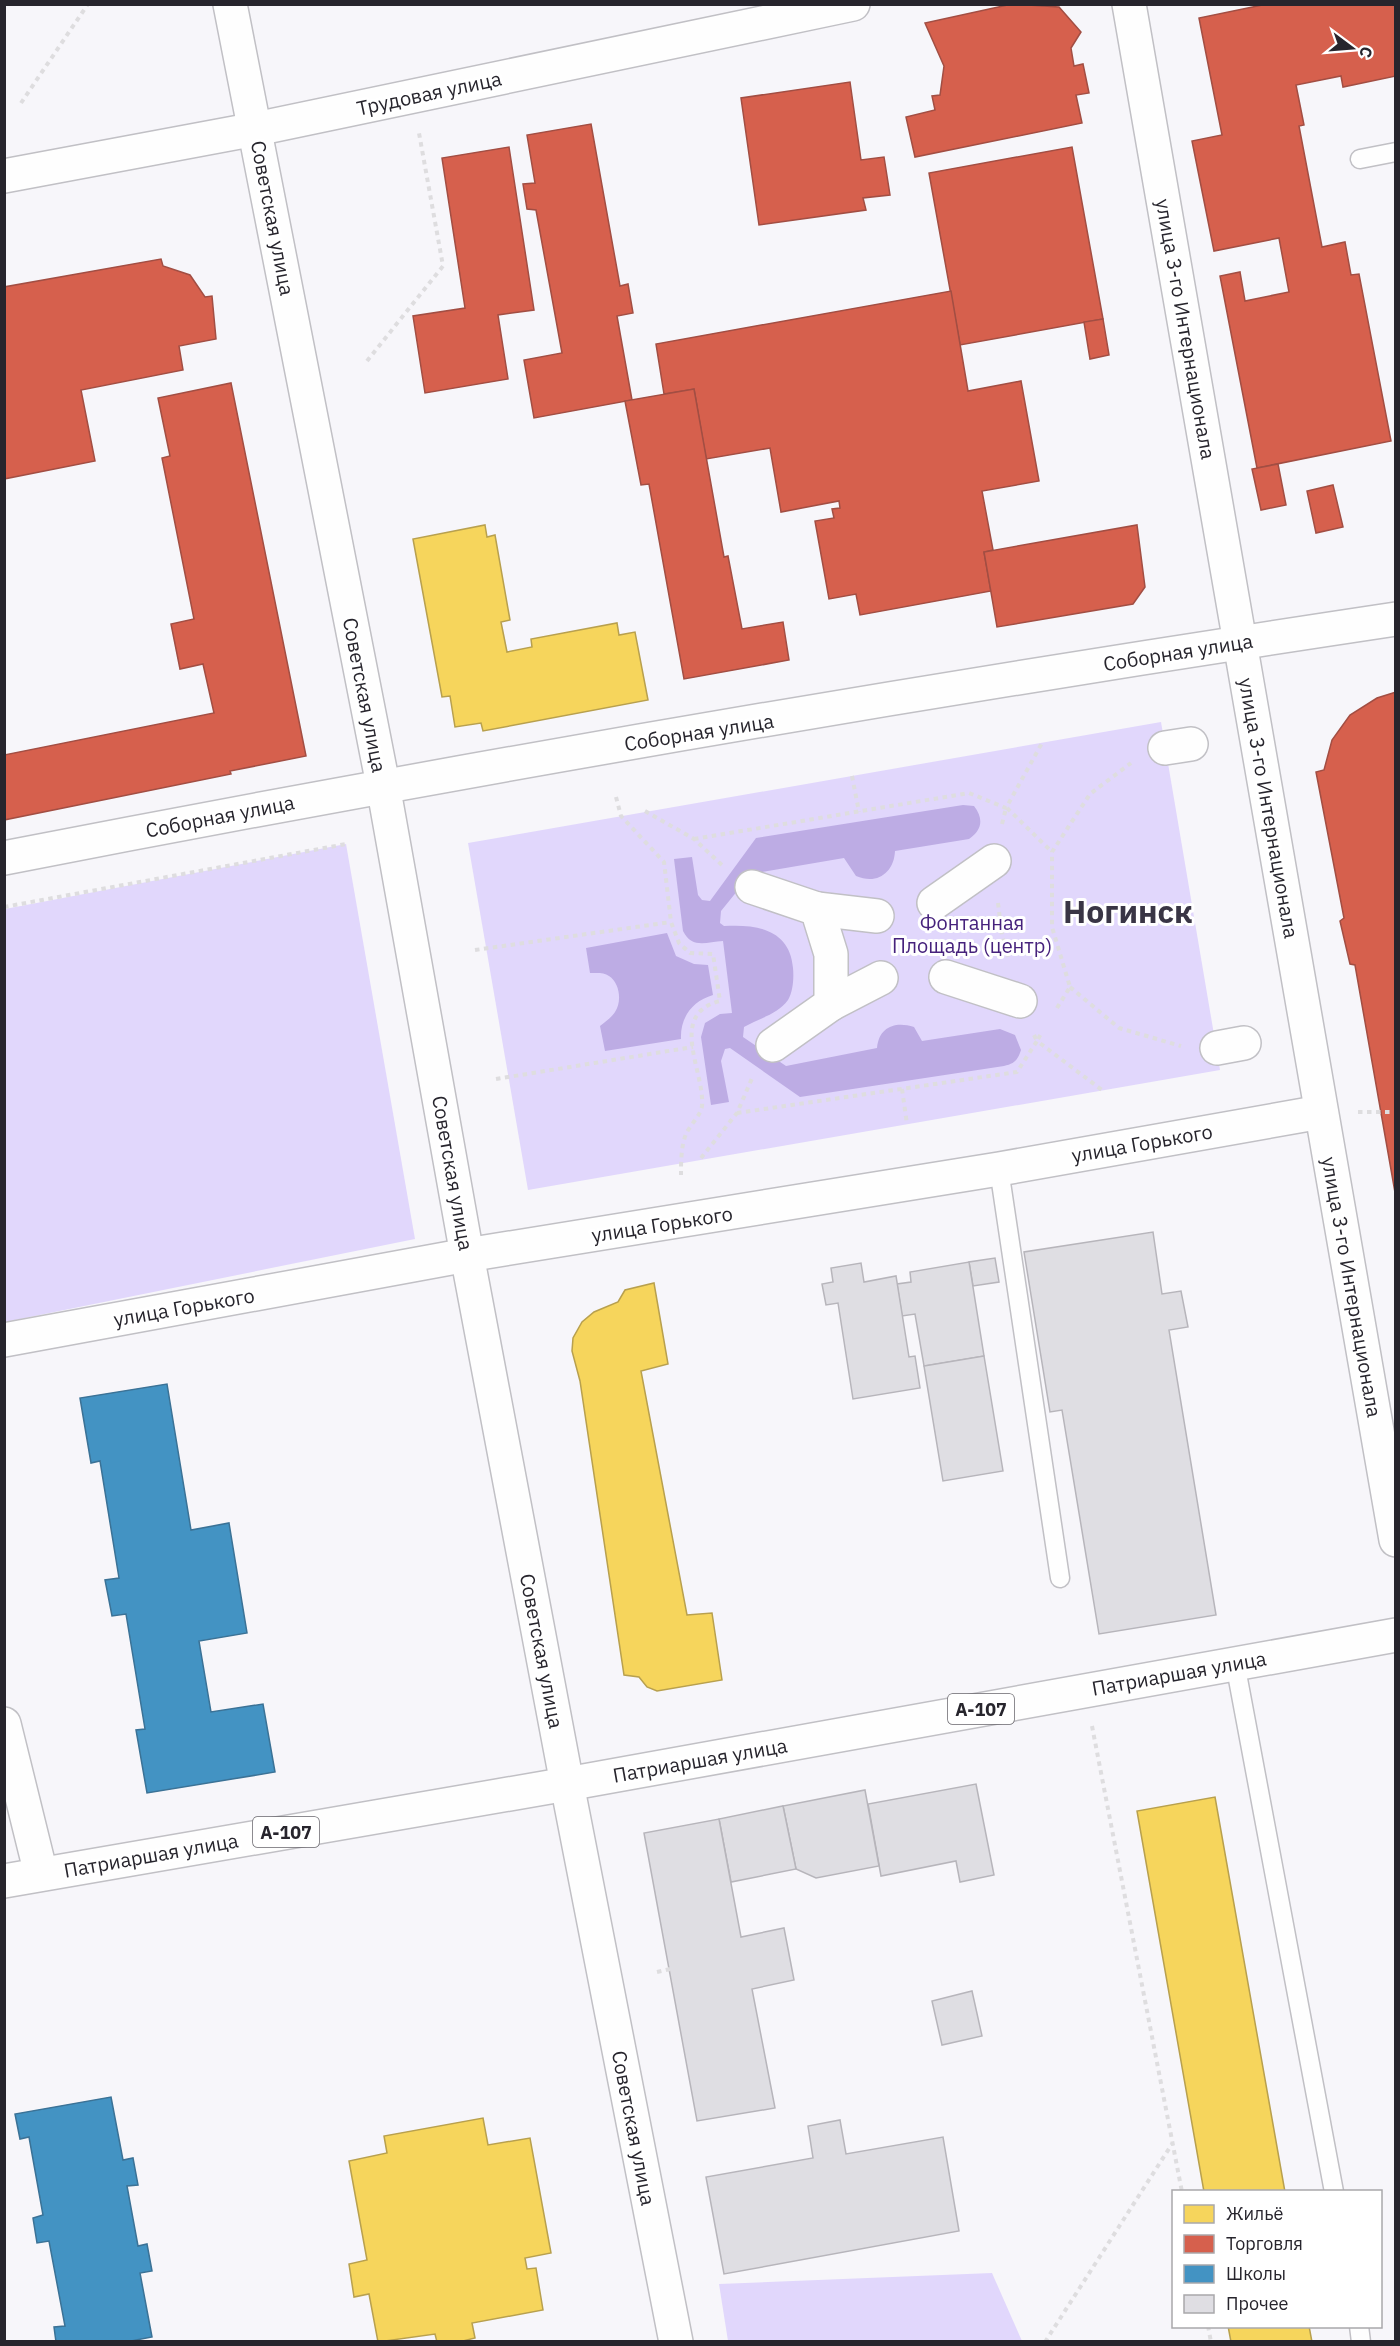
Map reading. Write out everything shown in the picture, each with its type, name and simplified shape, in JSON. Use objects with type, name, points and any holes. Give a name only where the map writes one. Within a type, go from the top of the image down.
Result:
[{"type":"street","name":"Советская улица","points":[[230,4],[383,785],[467,1255],[676,2342]]},
{"type":"street","name":"Трудовая улица","points":[[4,176],[256,129],[853,4]]},
{"type":"street","name":"улица 3-го Интернационала","points":[[1129,4],[1395,1540]]},
{"type":"street","name":"Соборная улица","points":[[4,858],[383,785],[1240,642],[1395,619]]},
{"type":"street","points":[[934,903],[994,861]]},
{"type":"street","points":[[752,887],[818,909],[877,916]]},
{"type":"street","points":[[818,909],[831,954],[831,1004]]},
{"type":"street","points":[[946,977],[1020,1000]]},
{"type":"street","points":[[773,1045],[831,1004],[881,978]]},
{"type":"street","name":"улица Горького","points":[[4,1340],[467,1255],[999,1169],[1321,1112]]},
{"type":"street","name":"Патриаршая улица","points":[[4,1881],[567,1784],[1395,1635]]},
{"type":"street","points":[[4,1724],[41,1874]]},
{"type":"lane","points":[[1360,159],[1395,152]]},
{"type":"lane","points":[[999,1169],[1060,1578]]},
{"type":"lane","points":[[1235,1662],[1334,2190]]},
{"type":"path","points":[[21,103],[88,4]]},
{"type":"path","points":[[367,361],[443,267],[417,124]]},
{"type":"path","points":[[1042,743],[1006,808],[994,861],[1002,935],[1020,1000],[1037,1041],[1102,1090]]},
{"type":"path","points":[[1178,746],[1147,750],[1090,794],[1052,852],[1052,927],[1071,987],[1119,1028],[1198,1051],[1231,1045]]},
{"type":"path","points":[[852,776],[859,812]]},
{"type":"path","points":[[694,839],[969,793],[1006,808],[1052,852]]},
{"type":"path","points":[[616,797],[621,816],[664,862],[671,922],[679,943],[690,953],[713,954],[720,1001],[703,1010],[694,1022],[690,1036],[702,1107],[686,1134],[681,1175]]},
{"type":"path","points":[[645,811],[694,839],[720,864]]},
{"type":"path","points":[[4,907],[346,844]]},
{"type":"path","points":[[475,950],[671,922]]},
{"type":"path","points":[[1054,1014],[1071,987]]},
{"type":"path","points":[[737,1113],[1017,1072],[1048,1023]]},
{"type":"path","points":[[496,1078],[693,1047]]},
{"type":"path","points":[[700,1158],[737,1113],[754,1074]]},
{"type":"path","points":[[902,1089],[908,1124]]},
{"type":"path","points":[[1086,1690],[1182,2190]]},
{"type":"path","points":[[657,1972],[670,1969]]},
{"type":"path","points":[[1045,2342],[1173,2143]]},
{"type":"green space","name":"Фонтанная Площадь (центр)","points":[[1161,722],[1220,1070],[528,1190],[468,843]]},
{"type":"green space","points":[[346,844],[415,1239],[5,1322],[5,909]]},
{"type":"green space","points":[[992,2273],[1022,2341],[728,2341],[719,2284]]},
{"type":"shaded area","points":[[963,805],[974,806],[979,815],[979,828],[973,836],[969,839],[895,851],[888,871],[877,878],[856,876],[844,858],[751,874],[721,911],[720,923],[724,926],[759,928],[778,937],[790,955],[793,980],[790,997],[784,1005],[744,1027],[743,1037],[786,1066],[877,1048],[881,1035],[894,1025],[914,1027],[922,1041],[1000,1029],[1015,1035],[1021,1050],[1017,1059],[1004,1066],[800,1097],[730,1048],[725,1049],[721,1061],[729,1102],[711,1105],[701,1037],[705,1023],[720,1014],[732,1013],[723,941],[695,942],[683,931],[674,859],[692,857],[698,895],[702,900],[710,901],[756,838]]},
{"type":"shaded area","points":[[667,933],[676,956],[694,964],[708,965],[713,995],[699,1001],[689,1011],[681,1031],[681,1039],[605,1051],[600,1026],[615,1012],[619,1003],[619,993],[616,983],[609,976],[602,973],[590,973],[586,948]]},
{"type":"building: Жильё","points":[[485,525],[487,537],[495,535],[510,620],[501,622],[507,652],[532,647],[531,639],[617,623],[619,635],[635,632],[648,700],[483,731],[481,723],[455,727],[450,696],[442,697],[413,539]]},
{"type":"building: Жильё","points":[[654,1283],[668,1364],[641,1371],[687,1615],[712,1613],[722,1680],[657,1691],[647,1687],[639,1677],[624,1675],[580,1381],[572,1351],[573,1338],[582,1322],[594,1312],[618,1302],[625,1290]]},
{"type":"building: Жильё","points":[[1215,1797],[1285,2190],[1204,2190],[1137,1811]]},
{"type":"building: Жильё","points":[[483,2118],[488,2145],[530,2138],[551,2253],[525,2258],[527,2269],[536,2268],[543,2310],[472,2323],[475,2338],[459,2342],[437,2342],[435,2334],[378,2342],[369,2294],[354,2297],[349,2264],[367,2260],[349,2161],[387,2153],[384,2136]]},
{"type":"building: Жильё","points":[[1228,2328],[1309,2328],[1312,2342],[1231,2342]]},
{"type":"building: Торговля","points":[[1012,4],[1059,7],[1081,32],[1071,48],[1074,66],[1083,64],[1089,93],[1076,95],[1082,123],[915,157],[906,117],[935,110],[932,96],[940,95],[944,66],[925,23]]},
{"type":"building: Торговля","points":[[1267,4],[1396,4],[1396,76],[1343,87],[1341,76],[1296,85],[1304,125],[1299,126],[1322,247],[1345,242],[1351,275],[1359,274],[1391,441],[1257,468],[1220,276],[1240,272],[1245,301],[1289,292],[1279,238],[1214,251],[1192,141],[1222,135],[1199,18]]},
{"type":"building: Торговля","points":[[850,82],[861,160],[884,157],[890,195],[863,198],[866,210],[759,225],[741,98]]},
{"type":"building: Торговля","points":[[591,124],[620,286],[628,284],[633,313],[617,316],[632,400],[534,418],[524,360],[562,353],[536,210],[527,209],[523,184],[535,183],[527,135]]},
{"type":"building: Торговля","points":[[509,147],[534,310],[498,315],[508,379],[425,393],[413,316],[465,308],[442,158]]},
{"type":"building: Торговля","points":[[1072,147],[1103,319],[960,345],[929,173]]},
{"type":"building: Торговля","points":[[161,259],[163,266],[190,275],[205,297],[212,296],[216,339],[179,346],[183,370],[81,390],[95,461],[4,479],[4,287]]},
{"type":"building: Торговля","points":[[951,291],[968,391],[1021,381],[1039,481],[982,491],[993,550],[984,552],[991,591],[860,615],[856,594],[829,599],[815,521],[834,518],[832,509],[840,508],[839,501],[781,512],[770,448],[706,459],[694,389],[664,394],[656,344]]},
{"type":"building: Торговля","points":[[1103,319],[1109,355],[1090,359],[1084,322]]},
{"type":"building: Торговля","points":[[231,383],[306,756],[230,771],[231,774],[4,820],[4,755],[214,713],[203,664],[180,669],[171,624],[194,619],[162,458],[170,456],[158,398]]},
{"type":"building: Торговля","points":[[694,389],[724,557],[728,556],[742,629],[783,622],[789,660],[684,679],[649,484],[641,485],[625,401]]},
{"type":"building: Торговля","points":[[1278,464],[1286,505],[1261,510],[1252,469]]},
{"type":"building: Торговля","points":[[1333,485],[1343,527],[1316,533],[1307,491]]},
{"type":"building: Торговля","points":[[1137,525],[1145,587],[1133,604],[997,627],[984,552]]},
{"type":"building: Торговля","points":[[1396,692],[1396,1198],[1355,965],[1350,964],[1340,921],[1344,918],[1316,772],[1324,770],[1332,740],[1350,715],[1377,698]]},
{"type":"building: Школы","points":[[167,1384],[191,1530],[229,1523],[247,1633],[199,1641],[211,1712],[263,1704],[275,1772],[147,1793],[136,1730],[145,1729],[126,1614],[112,1616],[105,1580],[119,1578],[100,1461],[91,1463],[80,1398]]},
{"type":"building: Школы","points":[[111,2097],[123,2160],[133,2158],[138,2185],[127,2186],[138,2246],[147,2244],[152,2271],[140,2273],[152,2337],[126,2342],[56,2342],[54,2327],[65,2326],[49,2241],[37,2243],[33,2218],[43,2215],[29,2137],[20,2139],[15,2114]]},
{"type":"building: Прочее","points":[[1153,1232],[1162,1294],[1181,1291],[1188,1327],[1169,1330],[1216,1615],[1099,1634],[1062,1410],[1050,1412],[1024,1252]]},
{"type":"building: Прочее","points":[[995,1258],[999,1282],[973,1286],[969,1262]]},
{"type":"building: Прочее","points":[[969,1262],[984,1356],[924,1366],[915,1314],[902,1316],[897,1284],[911,1282],[910,1272]]},
{"type":"building: Прочее","points":[[861,1263],[864,1282],[896,1276],[909,1357],[915,1356],[920,1388],[853,1399],[838,1303],[826,1305],[822,1284],[833,1282],[831,1268]]},
{"type":"building: Прочее","points":[[984,1356],[1003,1471],[943,1481],[924,1366]]},
{"type":"building: Прочее","points":[[976,1784],[994,1875],[960,1882],[956,1861],[881,1876],[868,1804]]},
{"type":"building: Прочее","points":[[865,1790],[879,1866],[816,1878],[796,1869],[783,1806]]},
{"type":"building: Прочее","points":[[783,1806],[796,1869],[731,1882],[719,1819]]},
{"type":"building: Прочее","points":[[719,1819],[741,1937],[784,1928],[794,1980],[752,1989],[775,2108],[697,2121],[644,1833]]},
{"type":"building: Прочее","points":[[972,1991],[982,2036],[942,2045],[932,2001]]},
{"type":"building: Прочее","points":[[840,2120],[846,2154],[943,2137],[959,2231],[724,2274],[706,2177],[813,2158],[808,2126]]},
{"type":"district","name":"Ногинск","points":[[1128,911]]}]
